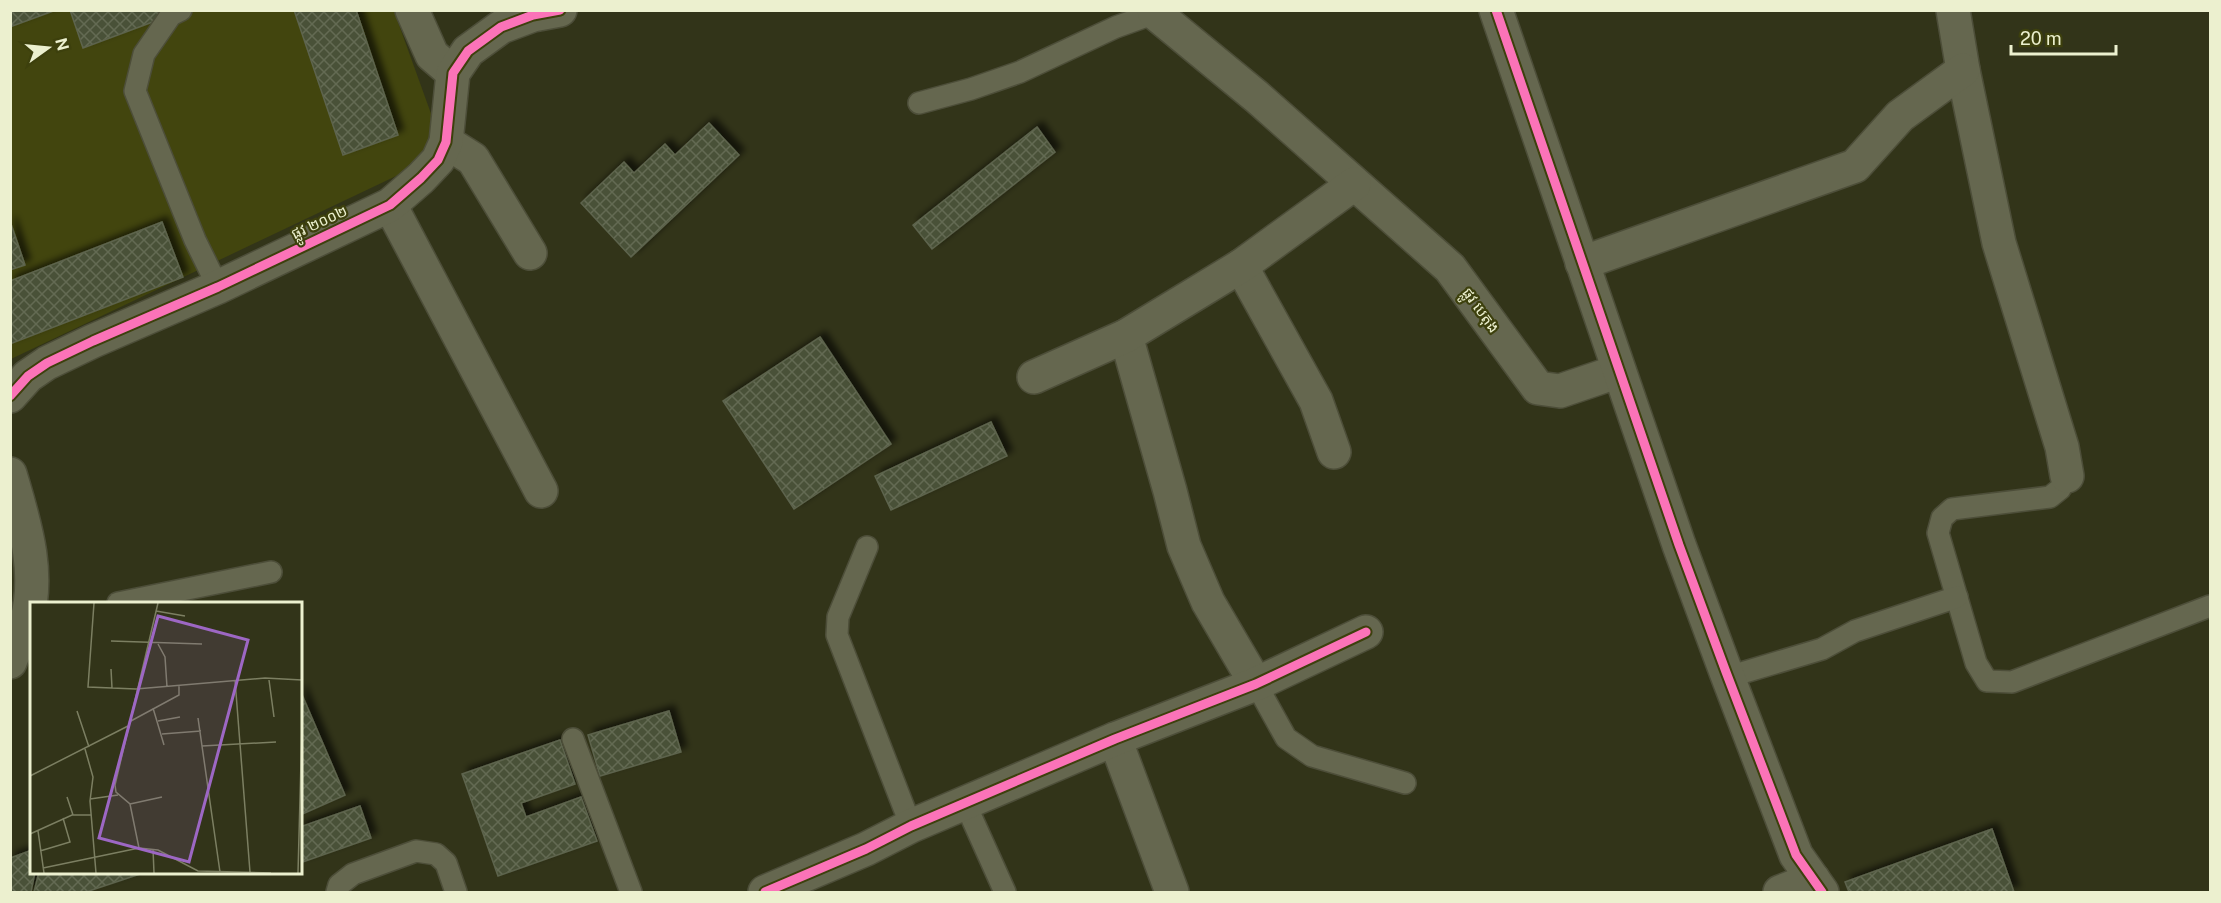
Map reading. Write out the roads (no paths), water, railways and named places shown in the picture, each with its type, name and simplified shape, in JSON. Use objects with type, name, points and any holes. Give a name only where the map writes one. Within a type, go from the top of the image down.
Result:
[{"type":"street","points":[[412,10],[432,55],[453,74]]},
{"type":"street","name":"ផ្លូវ ២០០២","points":[[10,396],[27,376],[48,363],[218,287],[390,205],[438,160],[446,142],[453,74],[468,51],[501,27],[533,15],[560,10]]},
{"type":"street","points":[[1496,10],[1679,545],[1796,855],[1818,886],[1780,892]]},
{"type":"street","points":[[1953,10],[1963,70],[1999,243],[2062,447],[2067,476]]},
{"type":"street","name":"ផ្លូវ បេតុង","points":[[1154,12],[1257,97],[1450,268],[1538,388],[1560,391],[1619,370]]},
{"type":"street","points":[[1582,263],[1855,166],[1900,116],[1963,70]]},
{"type":"street","points":[[446,142],[473,159],[530,253]]},
{"type":"street","points":[[1034,377],[1126,336],[1241,266],[1354,184]]},
{"type":"street","points":[[390,205],[541,491]]},
{"type":"street","points":[[1241,266],[1316,401],[1334,452]]},
{"type":"street","points":[[1126,336],[1184,546],[1208,602],[1256,684]]},
{"type":"street","points":[[10,474],[19,539],[32,580],[30,602]]},
{"type":"street","points":[[10,662],[29,621]]},
{"type":"street","points":[[765,892],[911,826],[1115,739],[1256,684],[1366,632]]},
{"type":"street","points":[[1115,739],[1172,892]]},
{"type":"lane","points":[[181,10],[171,15],[144,54],[135,91],[195,240],[218,287]]},
{"type":"lane","points":[[919,103],[971,89],[1020,72],[1116,27],[1154,12]]},
{"type":"lane","points":[[2067,476],[2061,489],[2050,497],[1952,509],[1942,518],[1938,533],[1976,663],[1987,681],[2012,682],[2211,606]]},
{"type":"lane","points":[[867,547],[838,616],[837,635],[911,826]]},
{"type":"lane","points":[[123,602],[271,572]]},
{"type":"lane","points":[[1728,676],[1822,650],[1856,631],[1957,597]]},
{"type":"lane","points":[[1256,684],[1286,738],[1312,756],[1405,783]]},
{"type":"lane","points":[[573,739],[631,892]]},
{"type":"lane","points":[[965,803],[1005,892]]},
{"type":"lane","points":[[338,892],[339,885],[353,874],[416,851],[436,854],[446,863],[456,892]]}]
